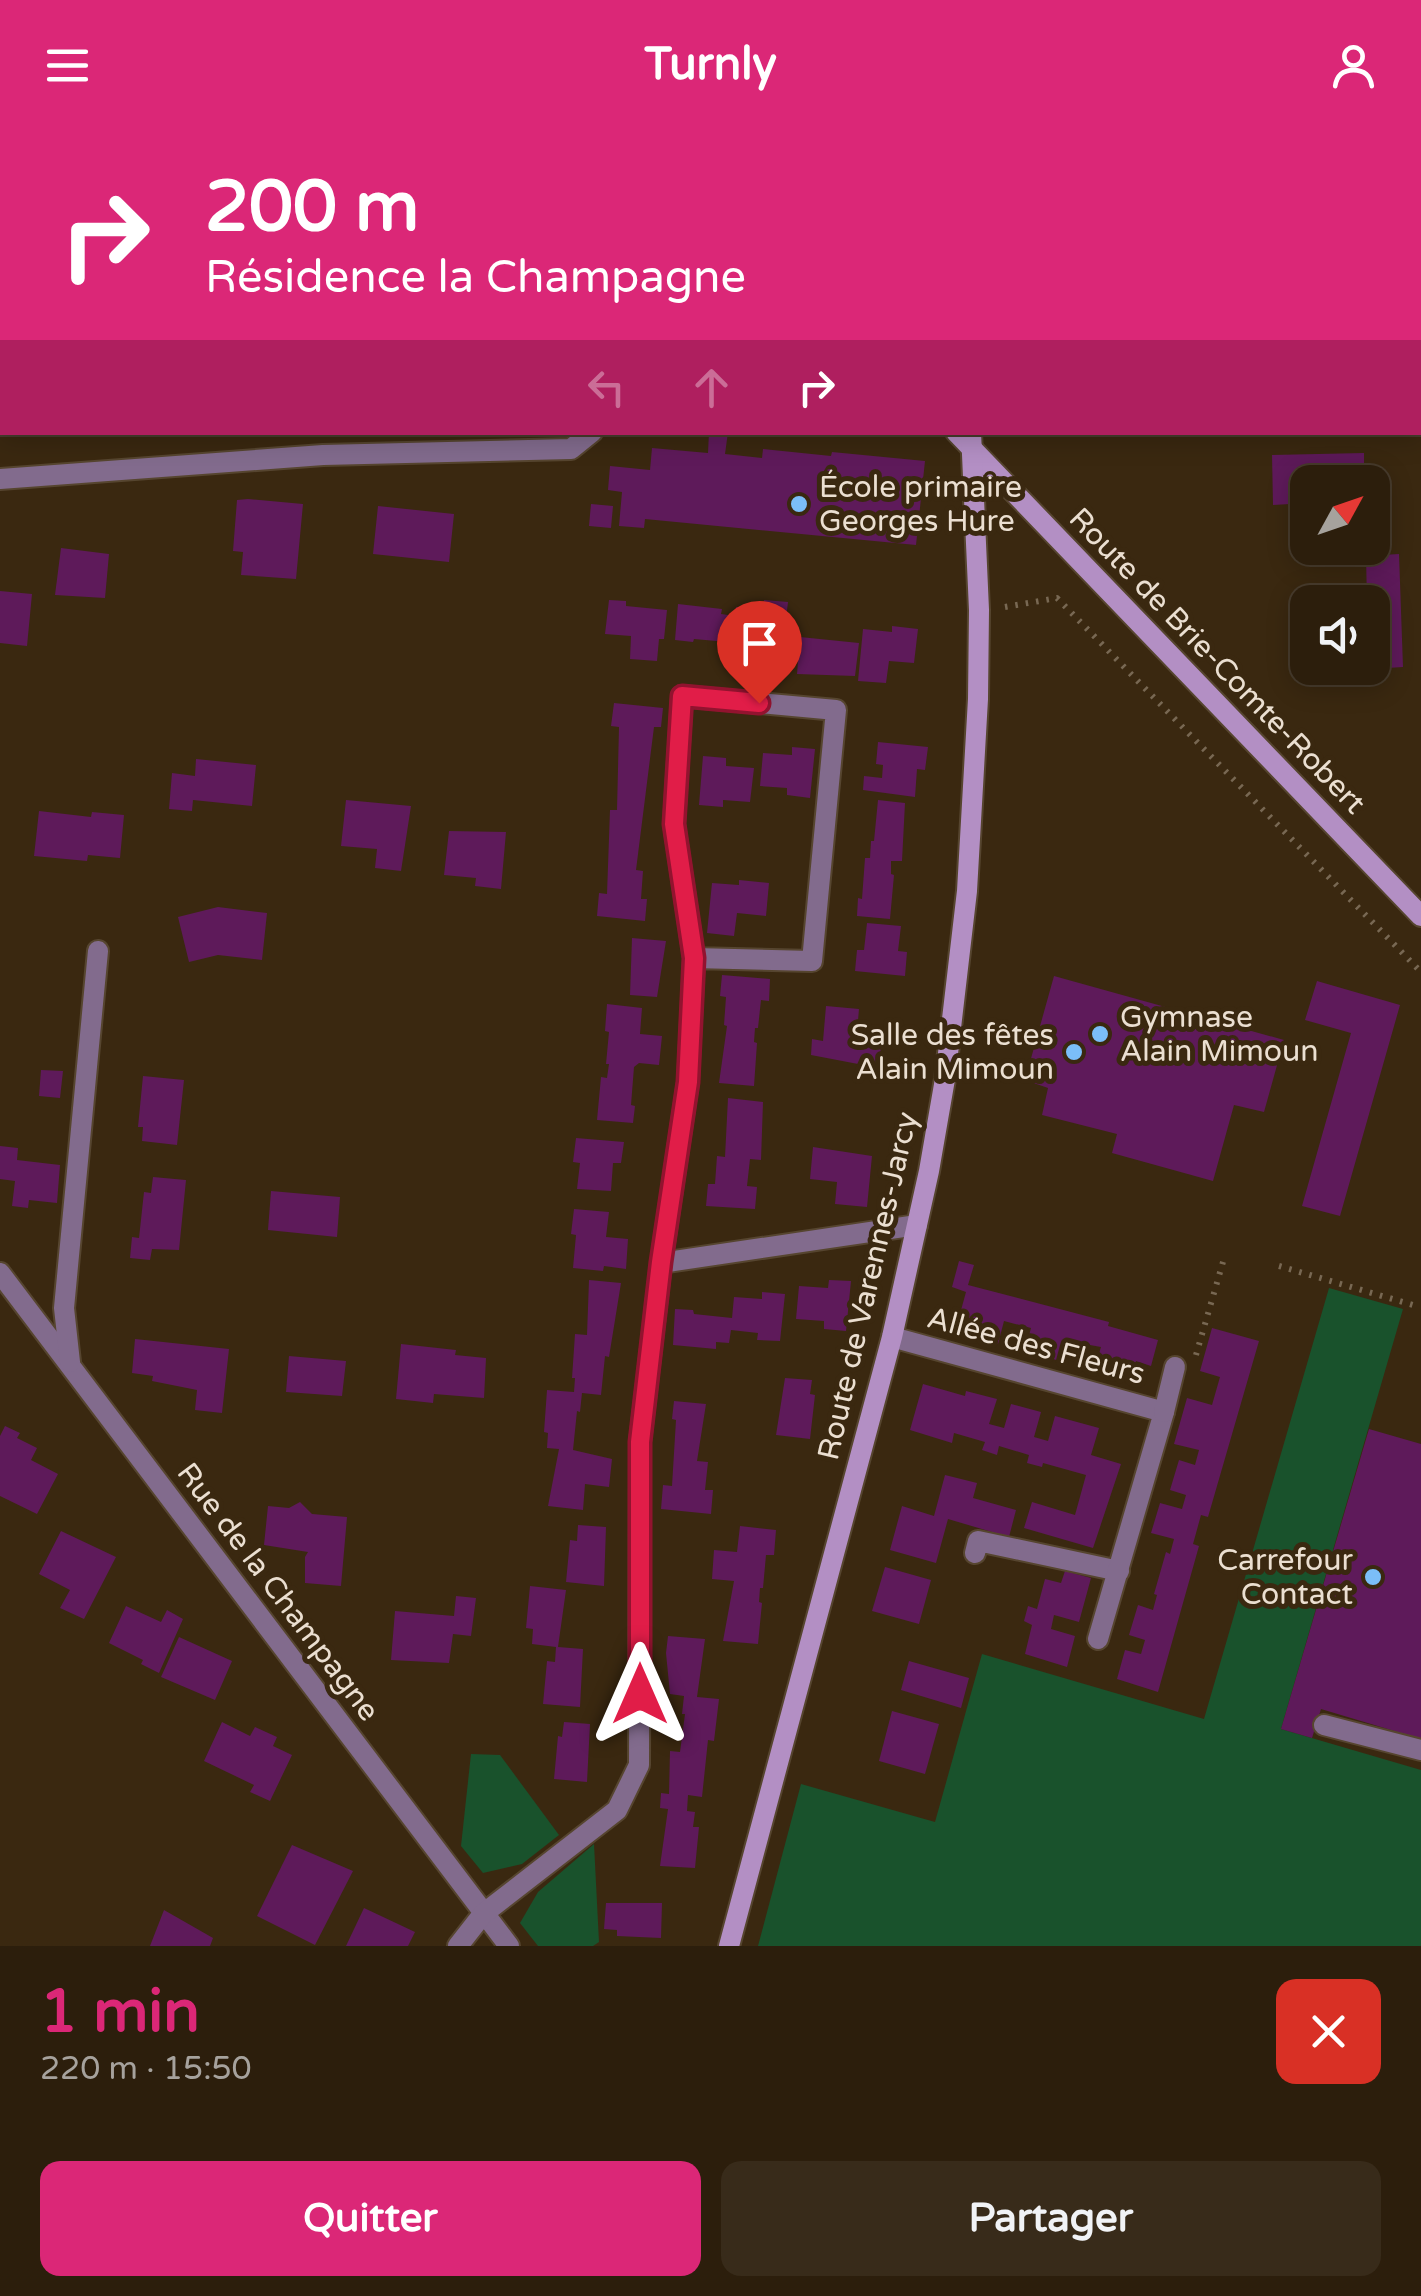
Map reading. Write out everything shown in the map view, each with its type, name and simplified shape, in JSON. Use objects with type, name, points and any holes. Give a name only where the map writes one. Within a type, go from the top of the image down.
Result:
[{"type":"street","points":[[0,479],[324,454],[571,449],[588,435]]},
{"type":"street","name":"Route de Varennes-Jarcy","points":[[729,1946],[892,1337],[945,1079],[967,891],[978,699],[979,610],[966,437]]},
{"type":"street","name":"Route de Brie-Comte-Robert","points":[[966,437],[1102,587],[1421,916]]},
{"type":"street","points":[[458,1946],[483,1914],[618,1810],[640,1765],[640,1442],[688,1082],[694,958],[674,824],[682,696],[836,710],[812,961],[694,958]]},
{"type":"street","points":[[71,1366],[64,1308],[98,950]]},
{"type":"street","points":[[661,1262],[918,1225]]},
{"type":"street","name":"Rue de la Champagne","points":[[0,1272],[510,1946]]},
{"type":"street","name":"Allée des Fleurs","points":[[892,1337],[1164,1412]]},
{"type":"street","name":"Allée des Fleurs","points":[[1098,1639],[1176,1366]]},
{"type":"street","points":[[974,1554],[978,1541],[1119,1571]]},
{"type":"street","points":[[1324,1724],[1421,1750]]},
{"type":"path","points":[[979,610],[1057,598],[1421,972]]},
{"type":"path","points":[[1176,1366],[1193,1367],[1225,1255]]},
{"type":"path","points":[[1279,1266],[1420,1306]]},
{"type":"green space","points":[[1329,1288],[1403,1309],[1281,1729],[1421,1770],[1421,1946],[758,1946],[801,1784],[935,1822],[982,1654],[1204,1719]]},
{"type":"green space","points":[[471,1754],[500,1755],[559,1835],[522,1864],[483,1873],[461,1846]]},
{"type":"green space","points":[[594,1844],[599,1942],[593,1946],[538,1946],[520,1923],[538,1892]]},
{"type":"building","points":[[709,435],[728,435],[725,454],[762,458],[763,449],[925,461],[916,545],[645,519],[644,528],[619,526],[622,492],[608,490],[610,466],[650,470],[652,448],[708,453]]},
{"type":"building","points":[[1364,453],[1364,465],[1290,465],[1290,504],[1273,505],[1272,455]]},
{"type":"building","points":[[237,500],[303,504],[296,579],[241,575],[243,552],[233,551]]},
{"type":"building","points":[[591,504],[613,506],[611,528],[589,526]]},
{"type":"building","points":[[378,506],[454,514],[449,562],[373,554]]},
{"type":"building","points":[[61,548],[109,554],[105,598],[55,595]]},
{"type":"building","points":[[1399,554],[1403,667],[1390,668],[1390,585],[1367,585],[1366,565],[1390,565],[1390,555]]},
{"type":"building","points":[[0,591],[32,594],[27,646],[0,643]]},
{"type":"building","points":[[609,600],[626,601],[626,606],[667,610],[657,661],[630,659],[631,636],[605,634]]},
{"type":"building","points":[[764,600],[788,602],[782,653],[761,651],[761,645],[675,640],[678,604],[722,609],[721,614],[735,616],[736,607],[763,610]]},
{"type":"building","points":[[892,626],[918,629],[914,663],[889,661],[886,683],[858,681],[863,629],[892,632]]},
{"type":"building","points":[[800,637],[859,643],[855,676],[797,674]]},
{"type":"building","points":[[614,703],[663,708],[661,727],[654,727],[636,870],[643,871],[641,899],[647,899],[645,921],[597,916],[599,893],[607,894],[610,810],[617,810],[619,727],[611,726]]},
{"type":"building","points":[[878,742],[928,747],[925,770],[917,769],[915,797],[863,790],[864,776],[882,778],[883,765],[876,764]]},
{"type":"building","points":[[792,747],[815,749],[810,798],[787,795],[787,788],[760,786],[763,753],[792,755]]},
{"type":"building","points":[[703,756],[726,758],[726,766],[754,768],[750,802],[723,800],[723,807],[699,805]]},
{"type":"building","points":[[196,759],[256,765],[252,806],[193,800],[192,811],[169,809],[172,773],[195,776]]},
{"type":"building","points":[[346,800],[411,806],[401,871],[375,868],[377,849],[341,846]]},
{"type":"building","points":[[878,800],[905,803],[902,861],[891,861],[894,875],[890,919],[857,916],[865,858],[870,858],[874,841]]},
{"type":"building","points":[[39,811],[91,817],[92,812],[124,815],[120,858],[88,855],[87,861],[34,856]]},
{"type":"building","points":[[449,831],[506,832],[501,889],[475,886],[476,878],[444,875]]},
{"type":"building","points":[[739,880],[769,883],[766,916],[737,913],[734,936],[707,933],[712,883],[739,885]]},
{"type":"building","points":[[218,907],[267,913],[262,960],[218,955],[189,962],[178,917]]},
{"type":"building","points":[[867,923],[901,926],[898,951],[907,952],[905,976],[855,971],[857,950],[864,950]]},
{"type":"building","points":[[632,938],[666,941],[657,997],[630,995]]},
{"type":"building","points":[[722,975],[770,979],[769,1001],[761,1000],[755,1028],[754,1086],[719,1083],[727,1026],[726,997],[720,996]]},
{"type":"building","points":[[1054,976],[1284,1040],[1264,1112],[1234,1105],[1213,1181],[1112,1153],[1117,1134],[1042,1115],[1048,1088],[1025,1080]]},
{"type":"building","points":[[1317,981],[1400,1005],[1340,1216],[1302,1206],[1351,1033],[1305,1020]]},
{"type":"building","points":[[607,1004],[642,1008],[640,1034],[662,1036],[659,1065],[639,1063],[634,1067],[633,1123],[597,1120],[601,1077],[607,1078],[609,1064]]},
{"type":"building","points":[[826,1006],[859,1009],[857,1032],[882,1035],[879,1068],[811,1055],[812,1039],[823,1041]]},
{"type":"building","points":[[41,1070],[63,1071],[60,1098],[39,1096]]},
{"type":"building","points":[[143,1076],[184,1080],[177,1145],[142,1141],[143,1127],[138,1127]]},
{"type":"building","points":[[728,1098],[763,1102],[761,1160],[750,1159],[747,1186],[757,1187],[755,1209],[706,1206],[708,1184],[715,1184],[717,1156],[725,1157]]},
{"type":"building","points":[[576,1138],[624,1142],[621,1163],[613,1163],[611,1191],[577,1189],[580,1163],[573,1162]]},
{"type":"building","points":[[0,1146],[18,1148],[17,1160],[60,1165],[57,1203],[29,1200],[28,1208],[12,1206],[15,1181],[0,1179]]},
{"type":"building","points":[[813,1147],[872,1156],[867,1207],[835,1204],[837,1182],[810,1179]]},
{"type":"building","points":[[153,1177],[186,1180],[179,1250],[152,1249],[150,1260],[130,1258],[132,1237],[139,1238],[144,1192],[151,1193]]},
{"type":"building","points":[[271,1191],[340,1197],[337,1237],[268,1230]]},
{"type":"building","points":[[574,1209],[609,1212],[606,1237],[628,1239],[626,1269],[573,1268]]},
{"type":"building","points":[[959,1261],[974,1265],[968,1285],[1109,1322],[1108,1326],[1158,1340],[1151,1366],[1136,1361],[1134,1370],[1097,1360],[1101,1347],[1073,1342],[1067,1363],[1025,1351],[1031,1328],[1004,1321],[998,1344],[955,1332],[966,1292],[952,1287]]},
{"type":"building","points":[[589,1280],[621,1283],[601,1395],[582,1393],[580,1412],[577,1411],[573,1450],[612,1459],[609,1487],[585,1484],[583,1510],[548,1506],[559,1449],[547,1448],[548,1433],[544,1432],[547,1390],[574,1392],[575,1334],[587,1335]]},
{"type":"building","points":[[829,1280],[851,1281],[846,1331],[824,1329],[824,1321],[796,1319],[799,1286],[828,1288]]},
{"type":"building","points":[[762,1292],[785,1294],[780,1341],[757,1340],[758,1333],[731,1330],[729,1343],[716,1342],[716,1349],[673,1345],[675,1309],[732,1318],[734,1297],[762,1299]]},
{"type":"building","points":[[1212,1328],[1259,1341],[1208,1517],[1201,1515],[1193,1544],[1199,1546],[1158,1692],[1117,1679],[1125,1650],[1141,1654],[1145,1640],[1129,1635],[1138,1605],[1153,1610],[1166,1552],[1170,1554],[1174,1539],[1151,1533],[1160,1503],[1182,1509],[1186,1495],[1170,1490],[1179,1460],[1195,1465],[1199,1450],[1174,1444],[1187,1398],[1212,1405],[1220,1377],[1200,1371]]},
{"type":"building","points":[[135,1339],[229,1349],[222,1413],[195,1410],[197,1390],[132,1373]]},
{"type":"building","points":[[401,1344],[456,1350],[455,1355],[486,1358],[484,1398],[434,1394],[433,1403],[396,1399]]},
{"type":"building","points":[[289,1356],[346,1361],[342,1396],[286,1392]]},
{"type":"building","points":[[785,1378],[812,1380],[810,1394],[815,1395],[810,1439],[776,1435]]},
{"type":"building","points":[[923,1384],[965,1396],[966,1391],[997,1399],[989,1424],[1004,1428],[1011,1404],[1041,1412],[1034,1437],[1048,1441],[1055,1416],[1099,1428],[1091,1455],[1121,1464],[1093,1548],[1024,1528],[1032,1502],[1075,1515],[1086,1475],[1043,1463],[1042,1467],[1027,1463],[1029,1455],[999,1446],[997,1455],[982,1450],[985,1442],[954,1433],[952,1443],[910,1430]]},
{"type":"building","points":[[674,1401],[706,1404],[697,1461],[708,1462],[705,1490],[713,1490],[711,1514],[661,1509],[663,1485],[672,1486]]},
{"type":"building","points":[[5,1426],[20,1433],[17,1438],[37,1448],[31,1460],[58,1474],[37,1514],[0,1496],[0,1436]]},
{"type":"building","name":"Carrefour Contact","points":[[1369,1429],[1421,1444],[1421,1739],[1321,1709],[1312,1738],[1281,1729]]},
{"type":"building","points":[[945,1475],[977,1483],[973,1498],[1016,1510],[1009,1537],[948,1519],[936,1563],[890,1550],[902,1506],[934,1516]]},
{"type":"building","points":[[300,1502],[312,1514],[347,1517],[341,1586],[305,1583],[308,1552],[264,1545],[268,1506],[289,1508]]},
{"type":"building","points":[[578,1525],[606,1527],[604,1586],[566,1582],[570,1540],[577,1541]]},
{"type":"building","points":[[740,1526],[776,1530],[774,1555],[766,1555],[760,1588],[758,1644],[723,1641],[734,1581],[712,1579],[714,1550],[737,1552]]},
{"type":"building","points":[[61,1531],[116,1557],[84,1619],[60,1608],[70,1590],[39,1574]]},
{"type":"building","points":[[885,1567],[931,1580],[919,1624],[872,1611]]},
{"type":"building","points":[[1065,1571],[1091,1578],[1079,1622],[1054,1615],[1051,1629],[1075,1636],[1067,1667],[1025,1654],[1032,1625],[1024,1621],[1028,1606],[1037,1609],[1045,1579],[1061,1583]]},
{"type":"building","points":[[530,1586],[566,1590],[558,1647],[583,1649],[580,1707],[543,1704],[547,1661],[555,1662],[556,1647],[532,1644],[533,1629],[526,1628]]},
{"type":"building","points":[[456,1596],[476,1598],[471,1636],[453,1634],[449,1663],[391,1660],[395,1611],[454,1616]]},
{"type":"building","points":[[126,1606],[161,1622],[167,1610],[183,1619],[159,1673],[109,1643]]},
{"type":"building","points":[[668,1636],[705,1639],[697,1697],[719,1699],[714,1741],[708,1740],[702,1797],[688,1795],[687,1811],[695,1812],[693,1827],[699,1827],[695,1868],[660,1866],[668,1809],[660,1808],[661,1793],[669,1794],[670,1751],[680,1752],[685,1714],[684,1696],[670,1694]]},
{"type":"building","points":[[179,1637],[232,1661],[215,1700],[161,1677]]},
{"type":"building","points":[[909,1661],[969,1678],[961,1708],[901,1690]]},
{"type":"building","points":[[892,1711],[939,1724],[925,1774],[879,1761]]},
{"type":"building","points":[[222,1722],[250,1736],[255,1727],[277,1737],[273,1746],[292,1755],[270,1801],[250,1792],[254,1785],[204,1761]]},
{"type":"building","points":[[564,1722],[590,1724],[587,1782],[554,1779],[558,1736],[562,1737]]},
{"type":"building","points":[[292,1845],[353,1871],[315,1945],[257,1916]]},
{"type":"building","points":[[606,1903],[662,1903],[661,1938],[617,1936],[617,1930],[604,1929]]},
{"type":"building","points":[[364,1908],[415,1932],[408,1946],[346,1946]]},
{"type":"building","points":[[164,1910],[213,1938],[210,1946],[150,1946]]},
{"type":"place","name":"École primaire Georges Hure","points":[[799,504]]},
{"type":"place","name":"Gymnase Alain Mimoun","points":[[1100,1034]]},
{"type":"place","name":"Salle des fêtes Alain Mimoun","points":[[1074,1052]]},
{"type":"place","name":"Carrefour Contact","points":[[1373,1577]]},
{"type":"route","points":[[640,1694],[640,1442],[688,1082],[694,958],[674,824],[682,696],[759,703]]}]
